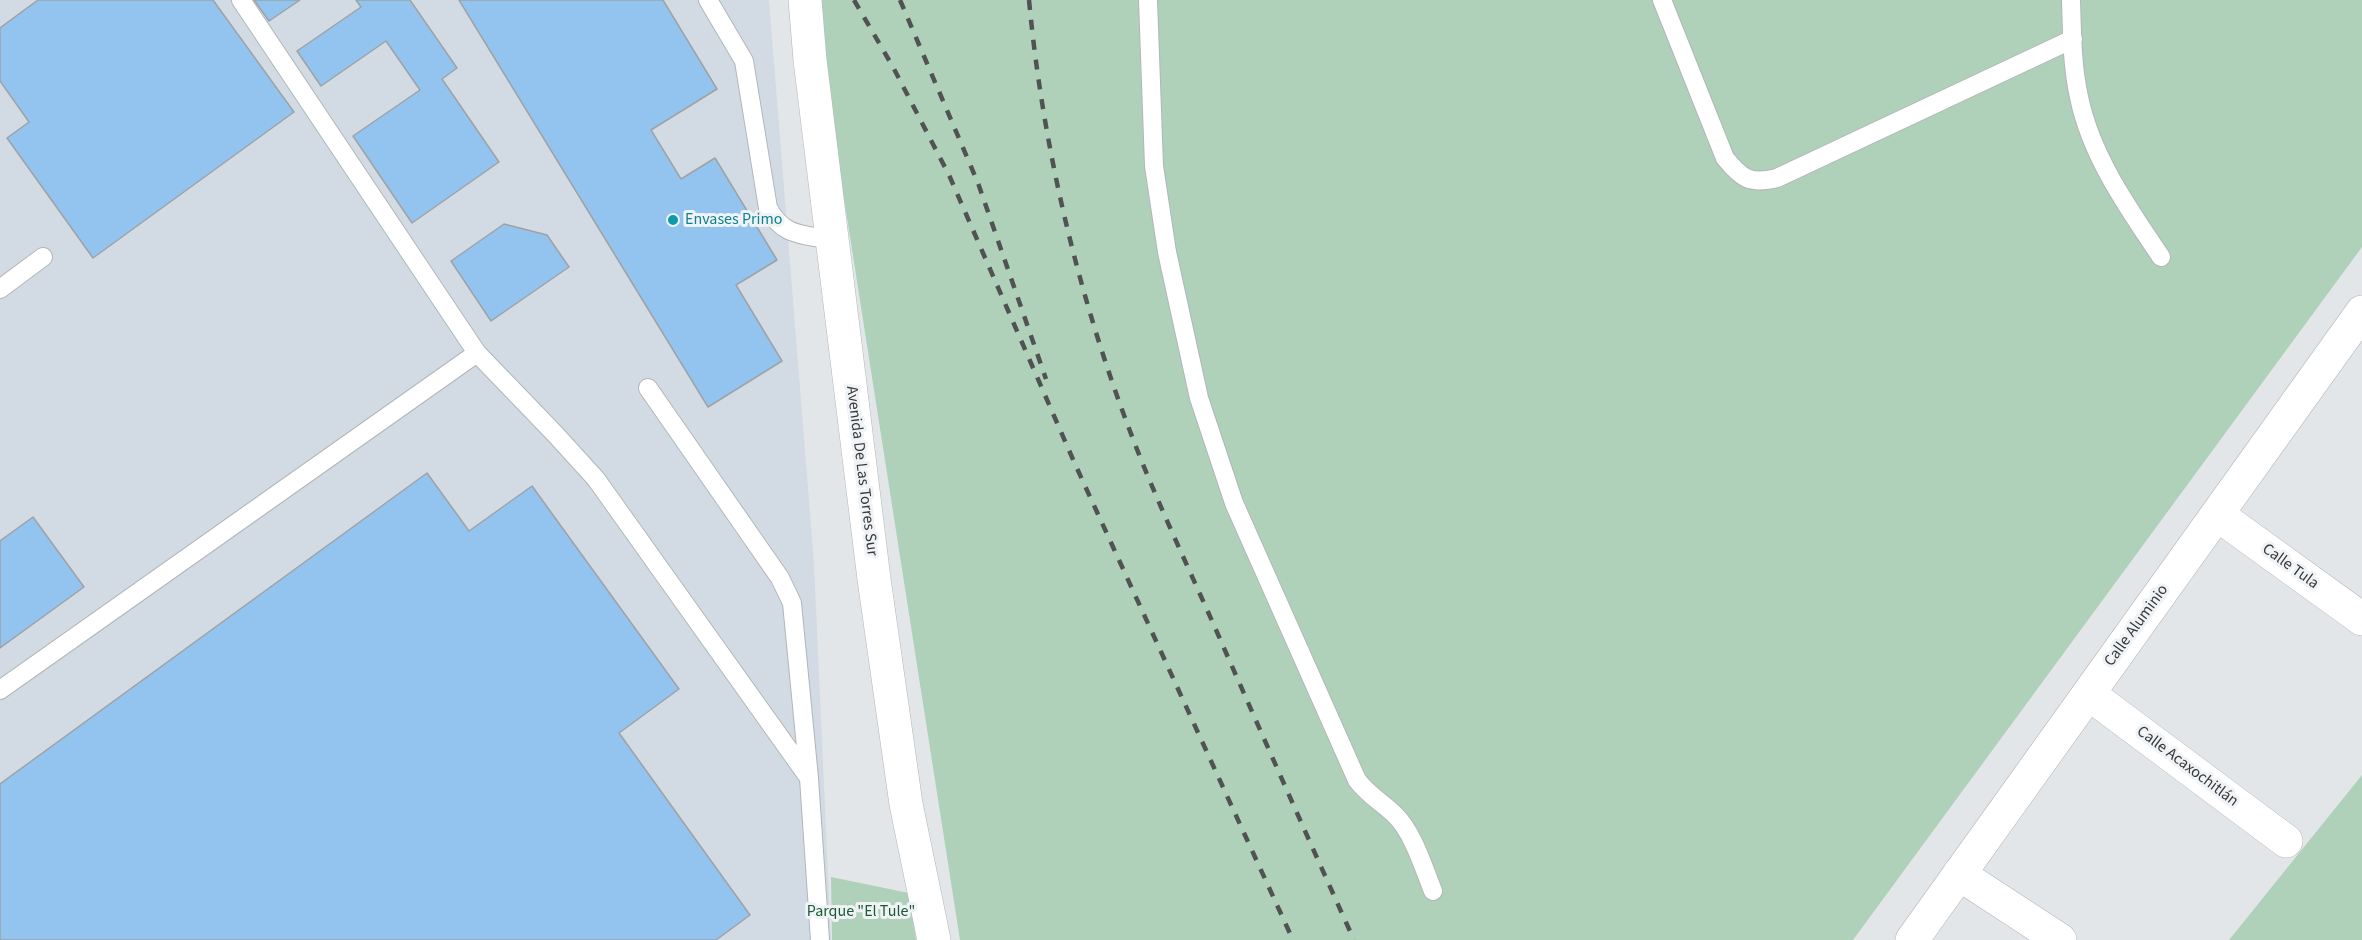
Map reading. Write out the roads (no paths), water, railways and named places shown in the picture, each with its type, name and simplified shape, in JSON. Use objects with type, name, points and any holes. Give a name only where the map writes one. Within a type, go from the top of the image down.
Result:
[{"type":"street","name":"Avenida De Las Torres Sur","points":[[805,0],[874,579],[906,804],[934,940]]},
{"type":"street","name":"Calle Aluminio","points":[[1912,940],[2362,312]]},
{"type":"street","name":"Calle Tula","points":[[2218,515],[2362,619]]},
{"type":"street","name":"Calle Acaxochitlán","points":[[2089,694],[2286,841]]},
{"type":"street","points":[[1959,874],[2060,940]]},
{"type":"lane","points":[[241,0],[477,353],[596,479],[809,778]]},
{"type":"lane","points":[[708,0],[744,62],[768,208],[775,221],[789,231],[832,240]]},
{"type":"lane","points":[[1149,0],[1154,166],[1167,252],[1199,398],[1234,502],[1357,780],[1368,794],[1396,816],[1406,829],[1433,891]]},
{"type":"lane","points":[[1662,0],[1725,158],[1736,172],[1749,180],[1764,182],[1777,178],[2073,39]]},
{"type":"lane","points":[[2071,0],[2079,97],[2092,140],[2122,200],[2161,257]]},
{"type":"lane","points":[[0,289],[43,257]]},
{"type":"lane","points":[[0,690],[477,353]]},
{"type":"lane","points":[[648,388],[780,578],[792,603],[809,778],[820,940]]},
{"type":"railway","points":[[854,0],[893,67],[949,175],[1075,464],[1293,940]]},
{"type":"railway","points":[[900,0],[978,183],[1046,379]]},
{"type":"railway","points":[[1029,0],[1044,112],[1066,223],[1080,278],[1114,386],[1155,493],[1354,940]]},
{"type":"place","name":"Envases Primo","points":[[673,220]]},
{"type":"park label","name":"Parque \"El Tule\"","points":[[861,912]]}]
